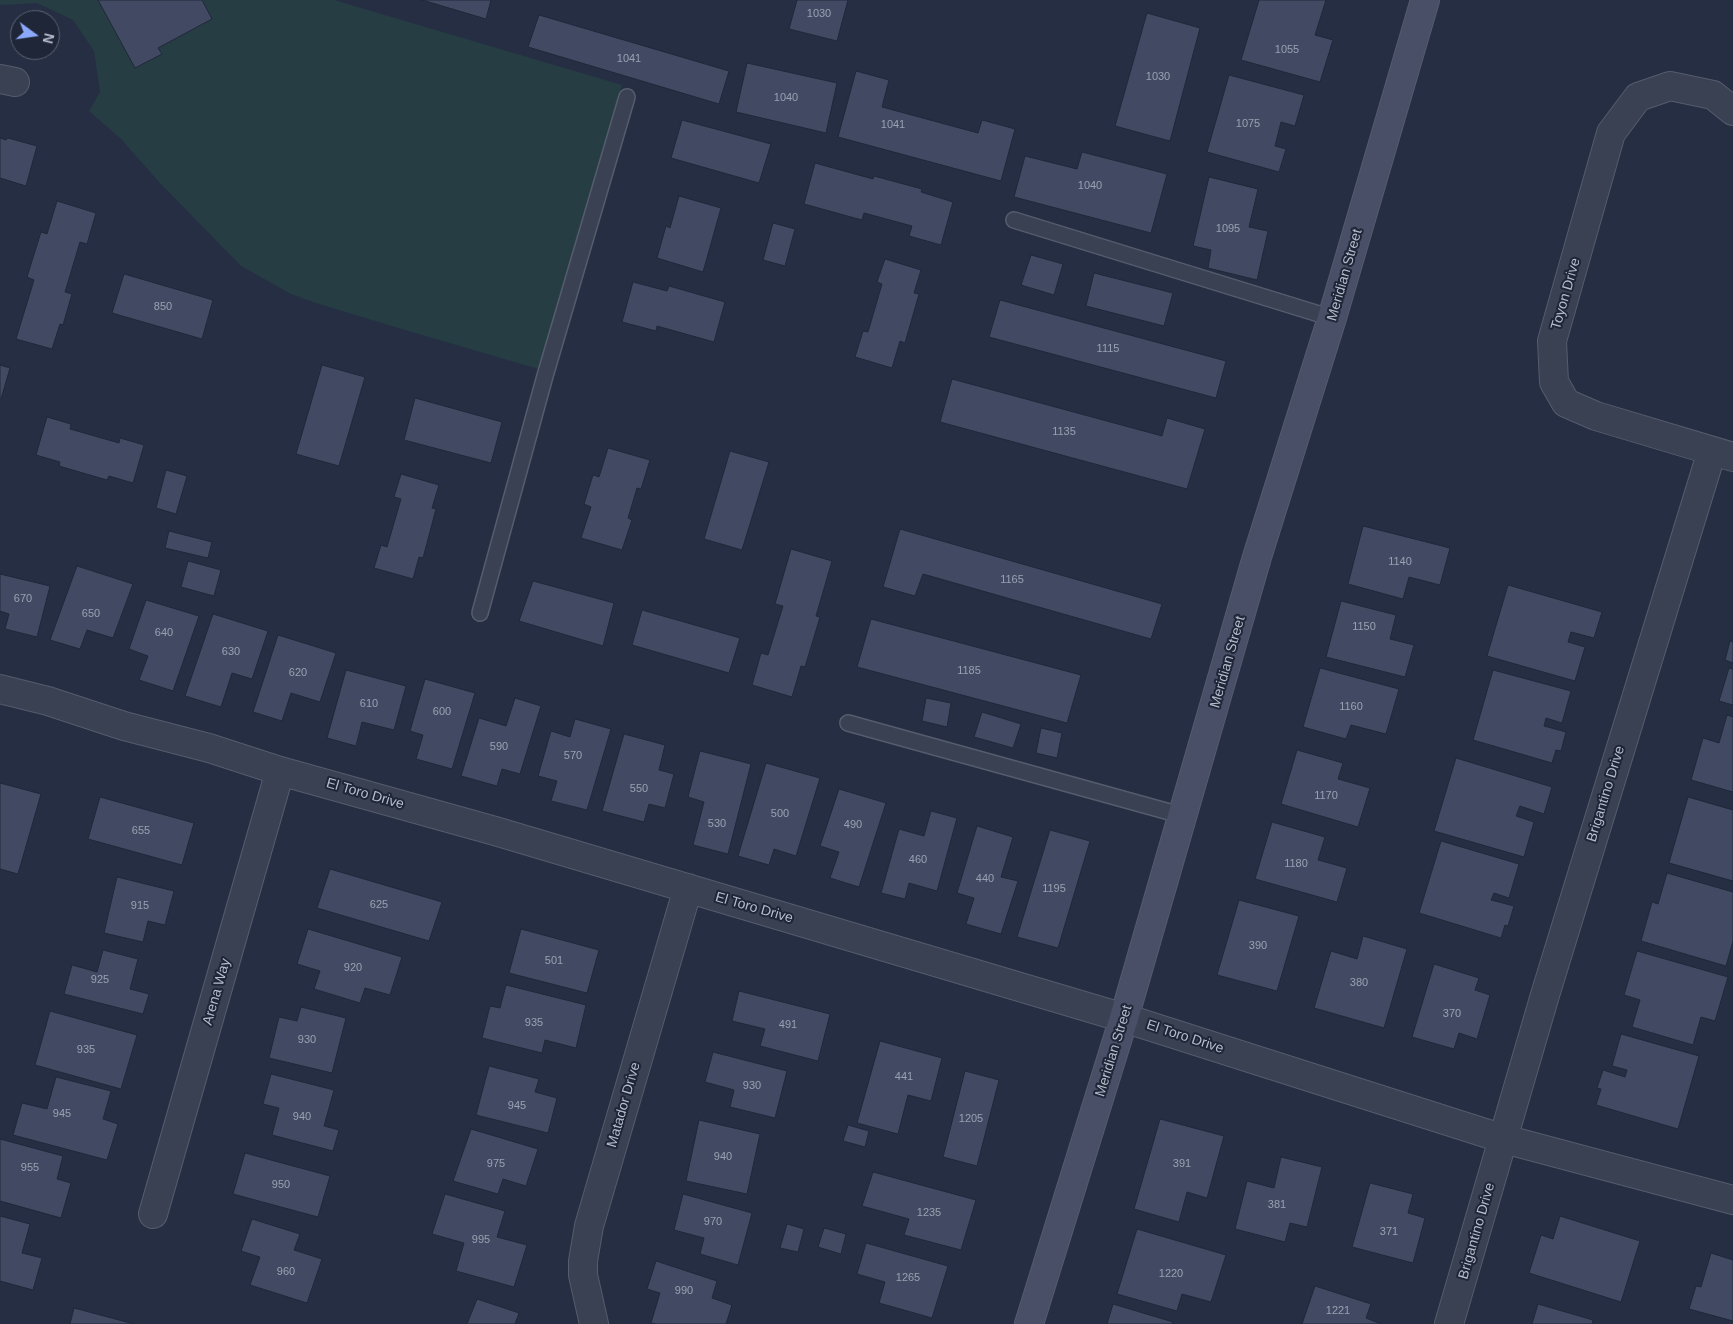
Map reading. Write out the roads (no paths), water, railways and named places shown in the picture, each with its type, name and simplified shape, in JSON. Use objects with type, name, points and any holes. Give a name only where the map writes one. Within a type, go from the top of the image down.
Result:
[{"type":"street","name":"Meridian Street","points":[[1029,1324],[1124,1018],[1258,558],[1332,318],[1425,0]]},
{"type":"street","name":"Toyon Drive","points":[[1723,103],[1670,86],[1638,96],[1611,133],[1552,341],[1554,382],[1566,403],[1596,416],[1723,454]]},
{"type":"street","name":"Brigantino Drive","points":[[1449,1324],[1554,967],[1723,454]]},
{"type":"street","name":"El Toro Drive","points":[[0,689],[48,701],[124,726],[210,748],[280,771],[496,831],[1124,1018],[1504,1139]]},
{"type":"street","name":"Arena Way","points":[[153,1214],[280,771]]},
{"type":"street","name":"Matador Drive","points":[[594,1324],[583,1276],[589,1226],[688,888]]},
{"type":"street","points":[[1504,1139],[1733,1200]]},
{"type":"lane","points":[[480,613],[543,385],[627,97]]},
{"type":"lane","points":[[1014,220],[1332,318]]},
{"type":"lane","points":[[848,723],[1184,816]]}]
